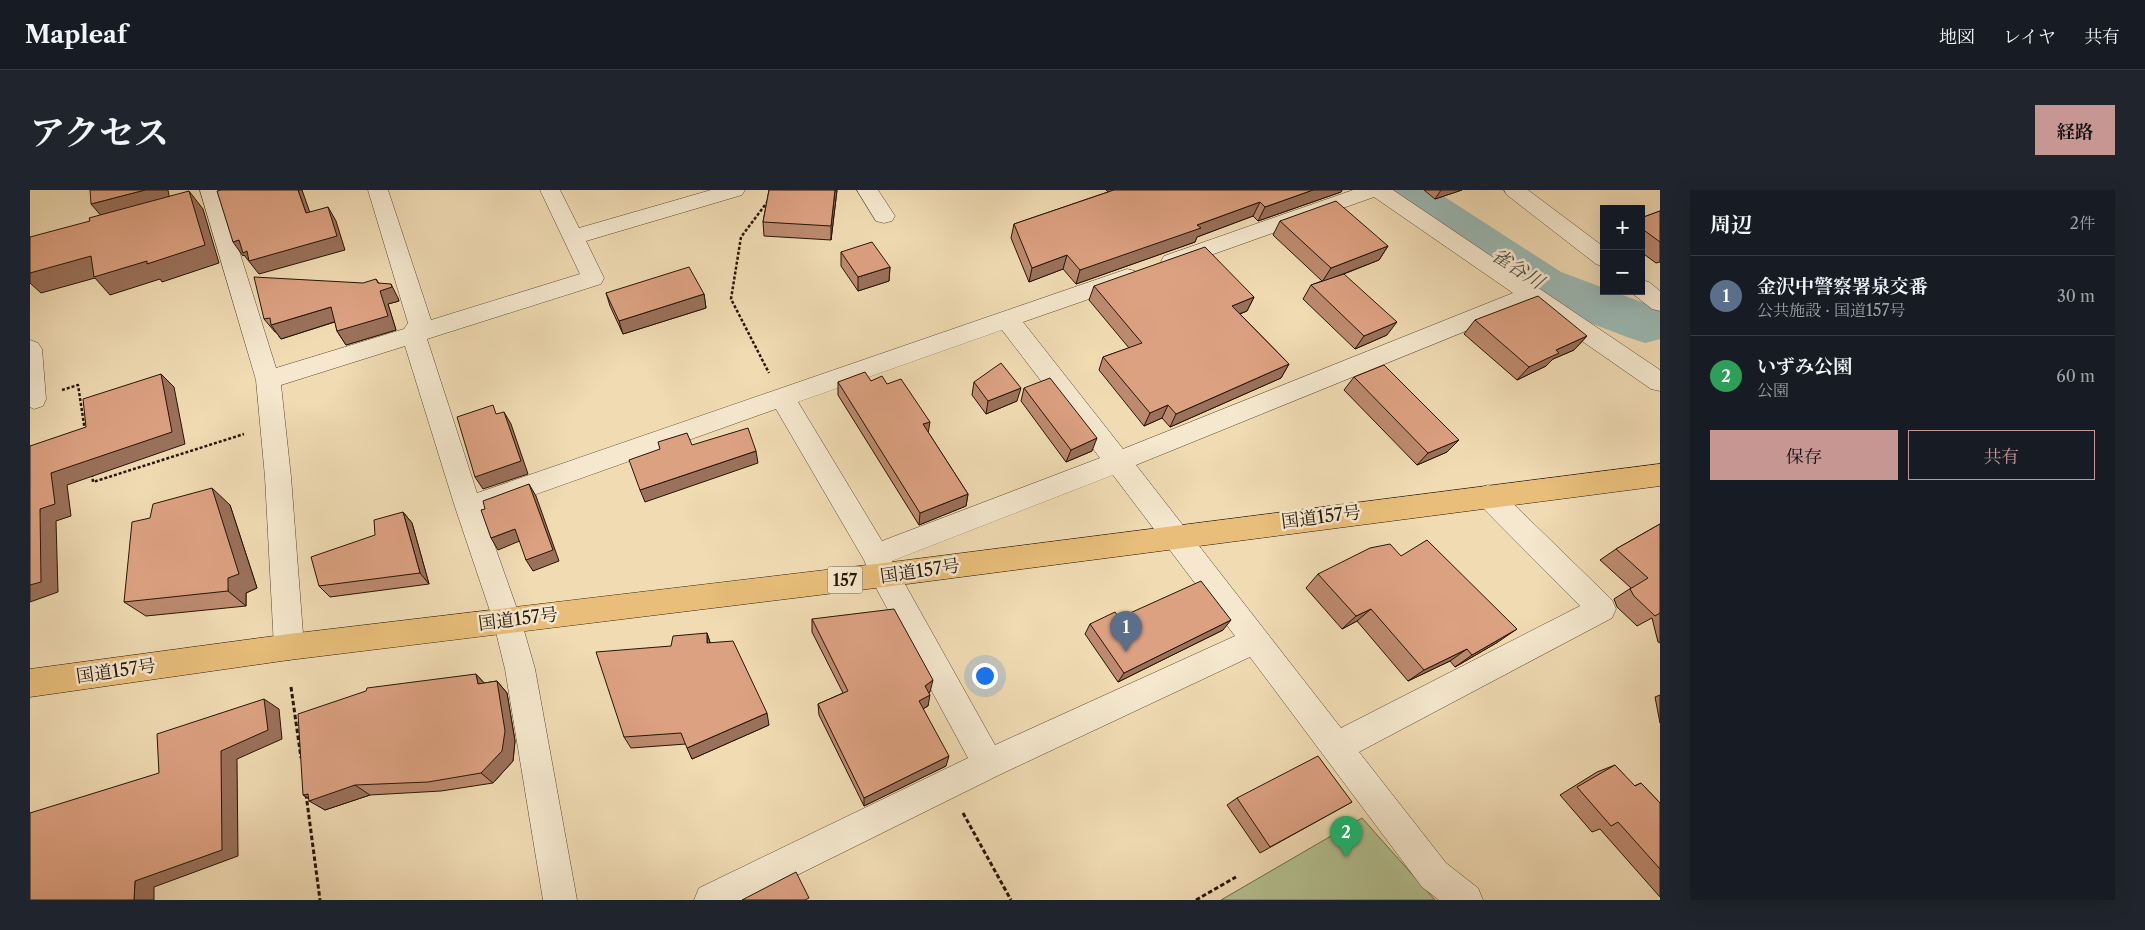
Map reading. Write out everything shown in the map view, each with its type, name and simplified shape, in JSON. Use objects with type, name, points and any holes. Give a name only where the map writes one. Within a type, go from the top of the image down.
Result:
[{"type":"highway","name":"国道157号","points":[[30,683],[289,647],[507,620],[880,565],[1176,536],[1660,475]]},
{"type":"street","points":[[378,190],[420,324],[413,333]]},
{"type":"street","points":[[268,380],[592,278],[550,190]]},
{"type":"street","points":[[573,237],[735,190]]},
{"type":"street","points":[[867,190],[884,216]]},
{"type":"street","points":[[468,507],[1374,190]]},
{"type":"street","points":[[1378,190],[1660,382]]},
{"type":"street","points":[[1521,195],[1548,190]]},
{"type":"street","points":[[211,195],[268,380],[278,477],[289,647]]},
{"type":"street","points":[[1521,195],[1600,256]]},
{"type":"street","points":[[1645,291],[1660,303]]},
{"type":"street","points":[[880,565],[1117,462],[1531,295]]},
{"type":"street","points":[[1007,319],[1176,536],[1254,641],[1434,875],[1466,900]]},
{"type":"street","points":[[413,333],[468,507],[507,620],[520,669],[560,900]]},
{"type":"street","points":[[30,349],[34,399]]},
{"type":"street","points":[[782,397],[880,565],[988,764]]},
{"type":"street","points":[[1337,748],[1602,609],[1488,496]]},
{"type":"street","points":[[710,900],[988,764],[1254,641]]},
{"type":"path","points":[[773,193],[741,236],[731,300],[782,397]]},
{"type":"path","points":[[34,399],[78,385],[86,434]]},
{"type":"path","points":[[91,472],[93,482],[272,424]]},
{"type":"path","points":[[291,687],[302,764]]},
{"type":"path","points":[[304,784],[320,900]]},
{"type":"path","points":[[947,784],[1012,900]]},
{"type":"path","points":[[1196,900],[1236,877]]},
{"type":"green space","points":[[1362,818],[1435,900],[1221,900]]},
{"type":"building","points":[[90,190],[145,190],[91,204]]},
{"type":"building","points":[[298,190],[306,213],[328,207],[337,236],[249,261],[247,251],[243,253],[239,240],[233,242],[217,191]]},
{"type":"building","points":[[769,190],[835,190],[831,226],[763,222]]},
{"type":"building","points":[[1114,190],[1313,190],[1265,207],[1260,202],[1197,225],[1201,228],[1080,270],[1067,255],[1032,268],[1014,224]]},
{"type":"building","points":[[189,191],[205,245],[147,264],[147,261],[94,277],[91,256],[30,273],[30,237],[90,221],[89,218]]},
{"type":"building","points":[[1336,201],[1388,246],[1331,268],[1280,221]]},
{"type":"building","points":[[1660,211],[1660,242],[1645,231],[1645,217]]},
{"type":"building","points":[[872,242],[890,267],[858,277],[841,252]]},
{"type":"building","points":[[1205,247],[1254,297],[1232,306],[1289,364],[1176,414],[1168,405],[1150,413],[1103,357],[1142,343],[1094,286]]},
{"type":"building","points":[[689,267],[704,294],[619,321],[606,293]]},
{"type":"building","points":[[1344,274],[1397,322],[1364,336],[1311,285]]},
{"type":"building","points":[[254,277],[363,283],[376,279],[378,283],[391,284],[392,287],[380,291],[388,316],[337,331],[331,307],[271,325],[270,318],[264,319]]},
{"type":"building","points":[[1538,296],[1587,336],[1556,350],[1559,353],[1529,367],[1475,320]]},
{"type":"building","points":[[1001,363],[1021,388],[988,401],[974,382]]},
{"type":"building","points":[[1384,365],[1459,440],[1428,453],[1354,377]]},
{"type":"building","points":[[865,372],[871,381],[882,376],[887,384],[901,379],[930,422],[923,424],[968,494],[920,513],[838,382]]},
{"type":"building","points":[[161,374],[172,432],[51,473],[55,504],[40,509],[41,582],[30,585],[30,446],[86,427],[83,399]]},
{"type":"building","points":[[1050,378],[1097,438],[1071,450],[1024,388]]},
{"type":"building","points":[[493,405],[496,414],[504,412],[521,461],[475,477],[457,417]]},
{"type":"building","points":[[748,428],[756,451],[640,490],[629,460],[660,449],[658,442],[687,433],[692,445]]},
{"type":"building","points":[[529,484],[553,550],[526,560],[515,529],[491,538],[481,510],[485,509],[483,501]]},
{"type":"building","points":[[212,488],[239,574],[228,578],[228,591],[124,602],[132,522],[150,518],[153,504]]},
{"type":"building","points":[[403,512],[420,573],[319,586],[311,557],[375,535],[374,520]]},
{"type":"building","points":[[1660,524],[1660,613],[1655,616],[1634,596],[1630,589],[1648,578],[1616,549]]},
{"type":"building","points":[[1427,540],[1517,629],[1472,655],[1467,649],[1424,670],[1371,609],[1356,616],[1318,574],[1370,548],[1390,544],[1401,556]]},
{"type":"building","points":[[1201,581],[1231,620],[1124,673],[1090,624],[1115,612],[1119,618]]},
{"type":"building","points":[[894,609],[933,680],[925,686],[930,695],[919,701],[949,756],[864,798],[818,704],[848,691],[812,619]]},
{"type":"building","points":[[707,633],[707,643],[733,641],[767,713],[687,748],[681,733],[624,737],[596,652],[671,646],[673,636]]},
{"type":"building","points":[[476,674],[478,684],[497,681],[505,731],[502,751],[481,773],[428,782],[355,785],[309,801],[308,794],[303,795],[298,714],[366,691],[367,688]]},
{"type":"building","points":[[264,699],[268,730],[221,751],[222,850],[135,881],[134,900],[30,900],[30,813],[159,773],[157,734]]},
{"type":"building","points":[[1318,756],[1352,802],[1270,847],[1237,798]]},
{"type":"building","points":[[1615,765],[1635,786],[1641,783],[1660,803],[1660,869],[1618,822],[1611,826],[1577,787]]},
{"type":"building","points":[[796,872],[809,898],[805,900],[742,900]]},
{"type":"waterway","name":"雀谷川","points":[[1401,190],[1543,285],[1645,324]]},
{"type":"place","name":"金沢中警察署泉交番","points":[[1126,652]]},
{"type":"place","name":"いずみ公園","points":[[1346,857]]}]
